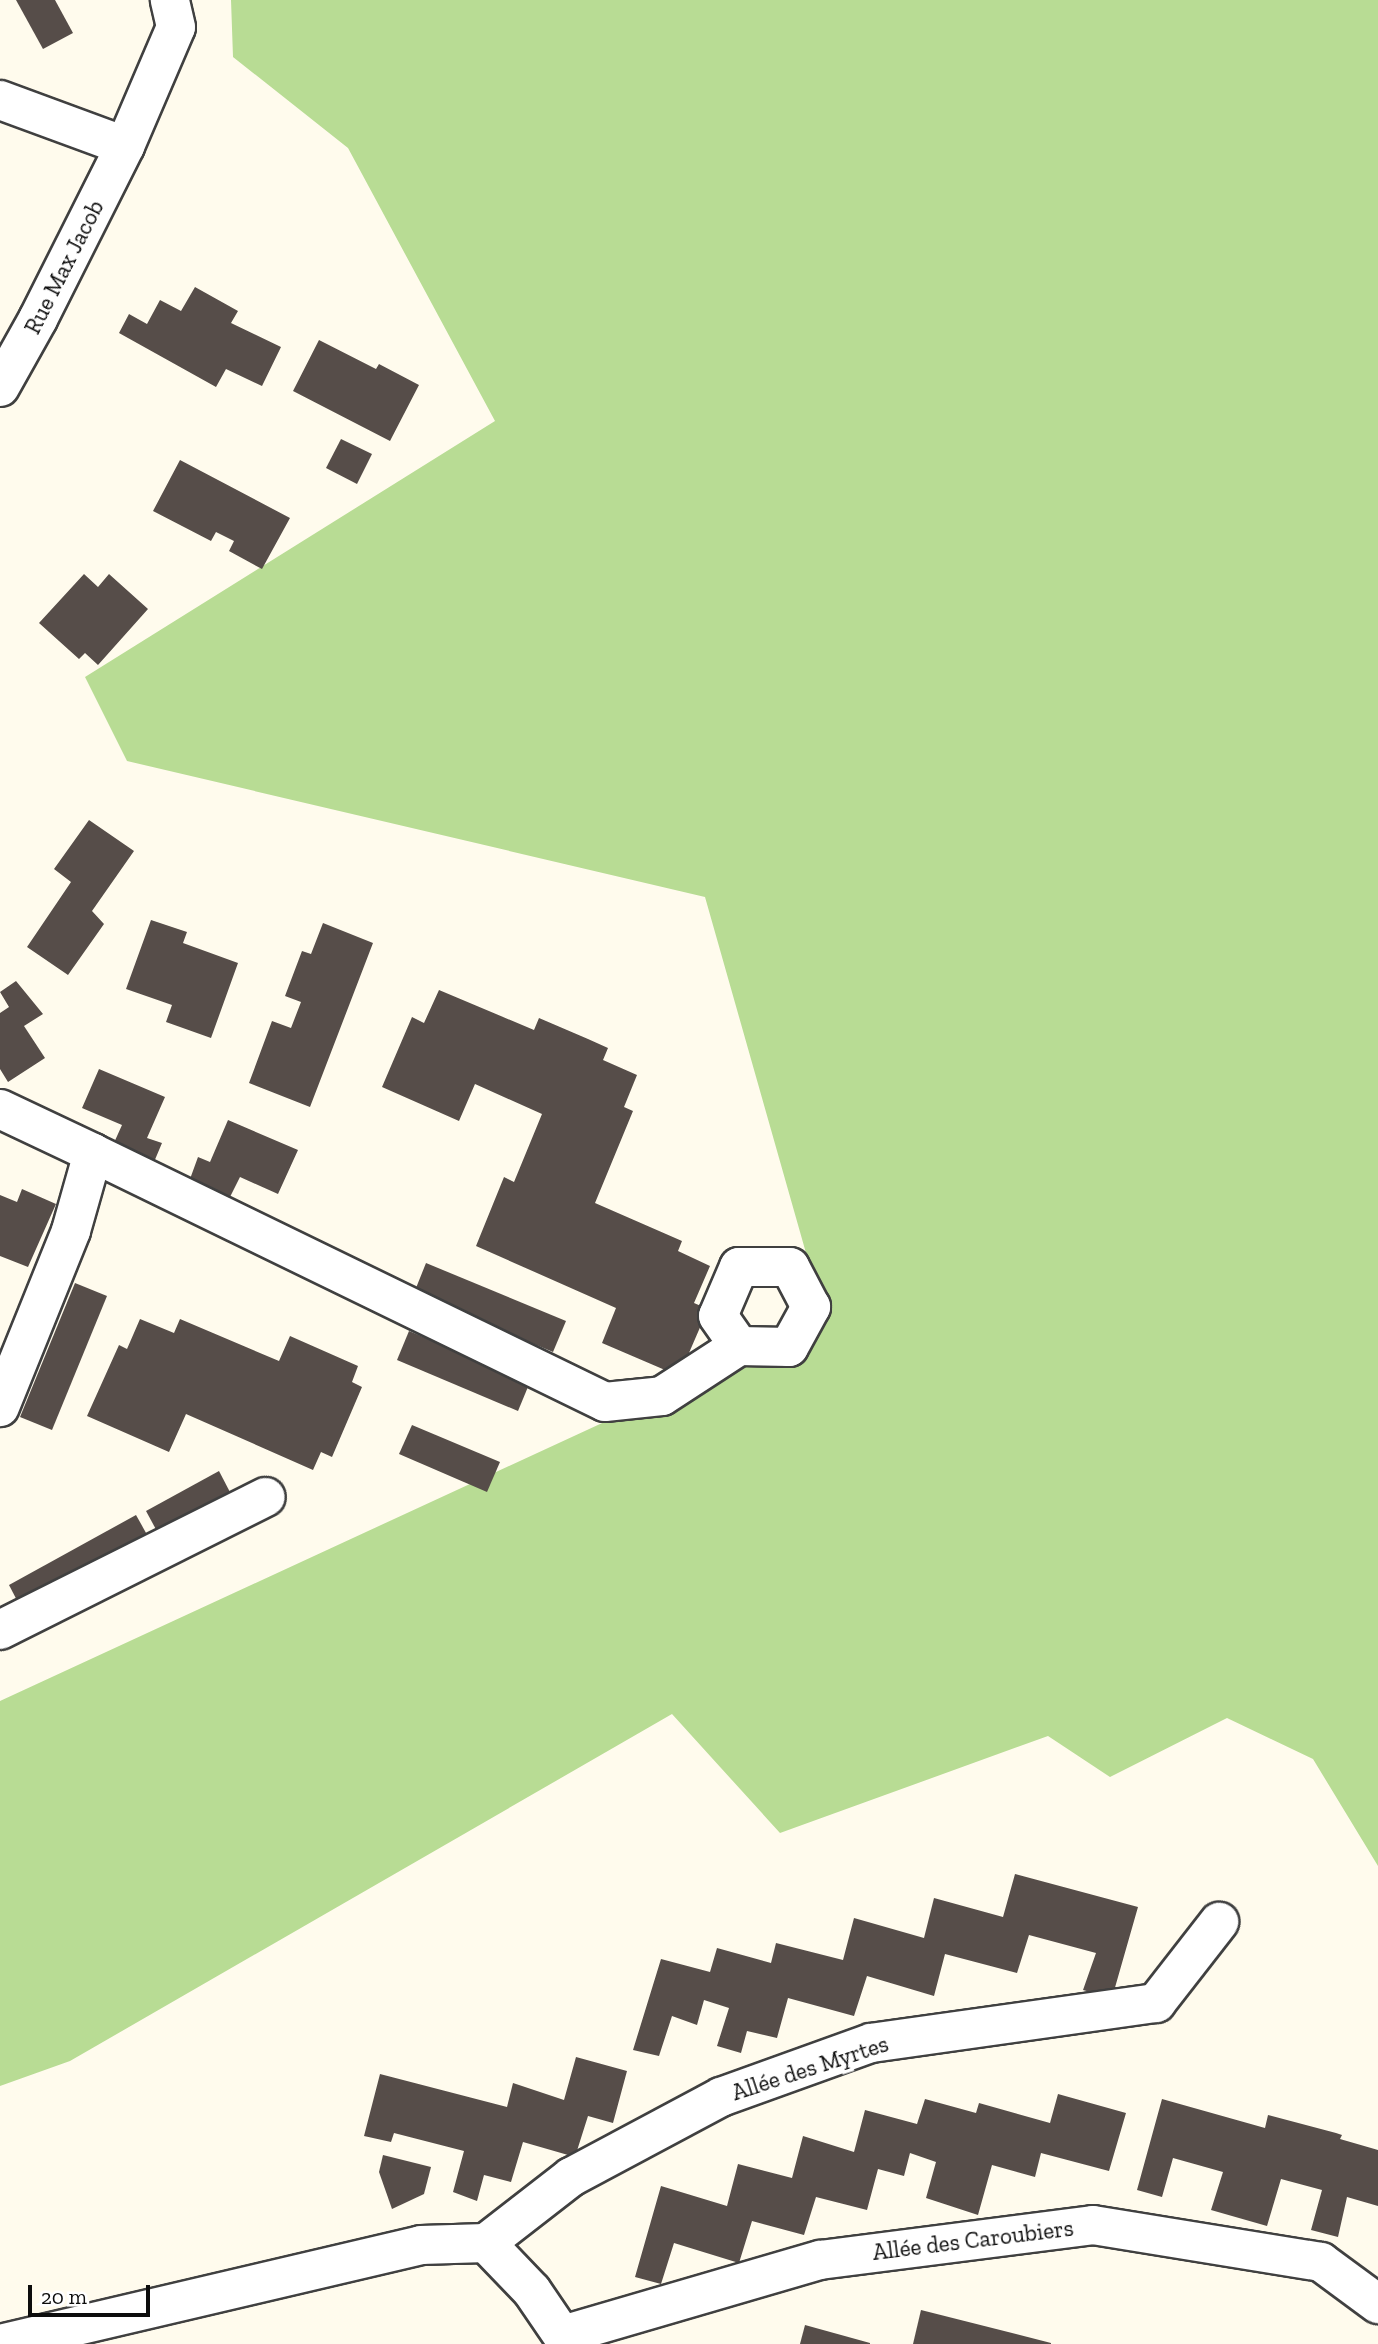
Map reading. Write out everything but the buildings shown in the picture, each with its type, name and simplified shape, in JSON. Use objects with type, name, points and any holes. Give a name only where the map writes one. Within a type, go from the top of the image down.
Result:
[{"type":"street","name":"Rue Max Jacob","points":[[0,387],[125,146],[176,27],[170,0]]},
{"type":"street","points":[[0,100],[125,146]]},
{"type":"street","points":[[0,1109],[605,1402],[662,1396],[739,1346]]},
{"type":"street","points":[[0,1407],[71,1231],[93,1153]]},
{"type":"street","points":[[0,1630],[266,1497]]},
{"type":"street","name":"Allée des Myrtes","points":[[486,2243],[571,2177],[721,2096],[871,2043],[1156,2003],[1219,1922]]},
{"type":"street","name":"Allée des Caroubiers","points":[[566,2339],[820,2260],[1093,2225],[1321,2262],[1378,2304]]},
{"type":"street","points":[[0,2344],[421,2245],[486,2243],[533,2291],[566,2339]]},
{"type":"green space","points":[[231,0],[1378,0],[1378,1866],[1313,1759],[1227,1718],[1110,1777],[1048,1736],[780,1833],[672,1714],[70,2061],[0,2086],[0,1701],[825,1320],[705,897],[127,761],[85,677],[495,421],[348,148],[233,57]]}]
